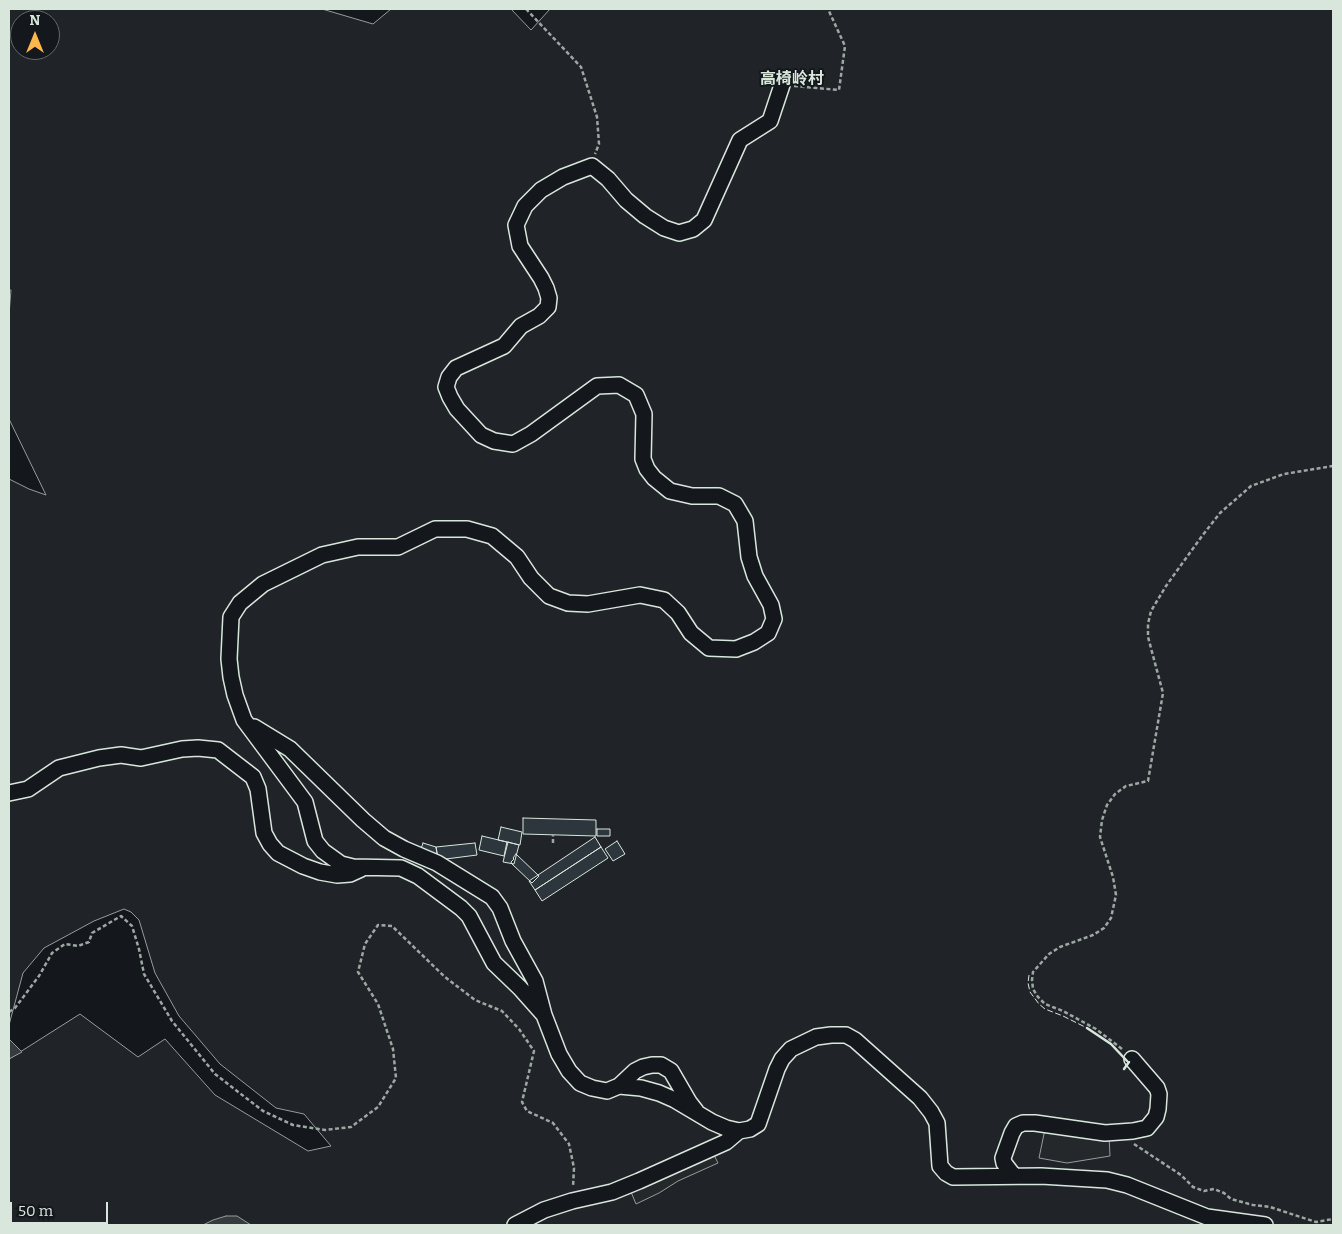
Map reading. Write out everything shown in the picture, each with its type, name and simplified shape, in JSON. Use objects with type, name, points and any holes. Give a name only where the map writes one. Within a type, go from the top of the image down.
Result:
[{"type":"street","points":[[544,1015],[494,963],[469,916],[418,876],[401,868],[362,868],[341,864],[323,851],[316,841],[305,802],[292,782],[244,720],[231,677],[229,659],[231,618],[240,603],[263,584],[322,555],[358,547],[398,547],[435,529],[467,529],[492,536],[517,557],[531,578],[549,596],[568,603],[588,604],[640,595],[664,600],[678,612],[691,633],[709,648],[736,649],[754,642],[768,633],[774,620],[771,605],[755,576],[744,521],[735,504],[719,496],[692,496],[670,491],[654,478],[647,469],[643,459],[644,414],[636,396],[619,385],[597,386],[532,434],[513,444],[494,441],[481,435],[457,409],[446,387],[449,378],[456,368],[504,346],[521,326],[539,316],[548,307],[549,298],[546,288],[520,246],[516,225],[525,206],[541,190],[563,177],[592,166],[608,179],[626,200],[651,220],[664,228],[679,233],[693,229],[704,220],[740,140],[770,121],[782,85]]},
{"type":"street","points":[[244,720],[290,749],[384,838],[437,863],[492,896],[500,908],[513,941],[535,981],[544,1015],[559,1054],[569,1071],[580,1083],[607,1091],[619,1086],[643,1066],[661,1065],[671,1072],[689,1102],[700,1115]]},
{"type":"street","points":[[9,793],[28,789],[59,768],[99,758],[121,755],[141,758],[182,749],[218,750],[253,777],[258,789],[264,834],[278,852],[303,866],[320,872],[337,875],[350,874],[362,868]]},
{"type":"street","points":[[619,1086],[641,1088],[660,1093],[719,1125],[739,1131],[750,1129],[758,1124],[777,1069],[782,1059],[791,1049],[816,1038],[846,1035],[855,1040],[920,1098],[931,1112],[937,1123],[940,1166],[953,1177],[1041,1176],[1107,1180],[1127,1185],[1207,1217],[1266,1225]]},
{"type":"street","points":[[1014,1176],[1004,1163],[1003,1158],[1016,1126],[1023,1123],[1105,1133],[1120,1133],[1146,1128],[1156,1117],[1159,1094],[1157,1088],[1132,1059]]},
{"type":"street","points":[[516,1225],[544,1210],[572,1200],[612,1192],[640,1181],[726,1142],[739,1131]]},
{"type":"path","points":[[526,9],[582,68],[597,117],[599,144],[592,166]]},
{"type":"path","points":[[782,85],[839,90],[845,46],[828,9]]},
{"type":"path","points":[[1132,1059],[1116,1043],[1096,1030],[1045,1004],[1033,989],[1032,980],[1033,972],[1049,954],[1060,947],[1093,935],[1104,928],[1111,918],[1116,895],[1113,877],[1100,837],[1102,820],[1106,805],[1115,794],[1126,786],[1148,780],[1163,693],[1148,637],[1151,611],[1166,586],[1220,513],[1251,486],[1284,474],[1333,466]]},
{"type":"path","points":[[553,835],[553,842]]},
{"type":"path","points":[[9,1012],[15,1008],[39,976],[52,953],[65,944],[78,946],[89,942],[92,933],[121,916],[132,926],[144,974],[172,1021],[215,1074],[263,1110],[293,1125],[325,1130],[350,1127],[378,1107],[396,1078],[394,1049],[378,1004],[358,972],[365,944],[378,925],[392,926],[445,977],[475,1000],[502,1011],[519,1029],[534,1051],[522,1102],[527,1110],[553,1123],[569,1144],[574,1168],[572,1200]]},
{"type":"path","points":[[1120,1133],[1181,1175],[1193,1188],[1204,1191],[1214,1189],[1224,1193],[1231,1199],[1270,1207],[1316,1222],[1333,1219]]},
{"type":"shaded area","points":[[9,9],[322,9],[373,24],[391,9],[511,9],[531,30],[550,9],[1333,9],[1333,1225],[9,1225],[9,1059],[80,1014],[138,1057],[165,1039],[215,1095],[308,1151],[331,1146],[304,1114],[276,1108],[220,1064],[179,1016],[155,973],[139,920],[131,912],[124,909],[94,921],[44,948],[23,973],[9,1025],[9,479],[46,495],[9,419],[9,315],[11,290],[9,290]]},
{"type":"shaded area","points":[[9,1039],[22,1052],[9,1059]]},
{"type":"shaded area","points":[[1045,1129],[1109,1136],[1110,1156],[1067,1163],[1039,1158]]},
{"type":"shaded area","points":[[713,1153],[718,1163],[678,1181],[636,1204],[631,1192]]},
{"type":"shaded area","points":[[226,1216],[237,1216],[251,1225],[203,1225]]},
{"type":"building","points":[[523,818],[596,820],[596,836],[523,834]]},
{"type":"building","points":[[501,827],[522,832],[520,845],[498,840]]},
{"type":"building","points":[[597,829],[610,829],[610,836],[597,836]]},
{"type":"building","points":[[482,836],[507,842],[504,856],[479,850]]},
{"type":"building","points":[[595,837],[601,847],[535,890],[529,881]]},
{"type":"building","points":[[617,841],[625,854],[613,861],[605,849]]},
{"type":"building","points":[[508,842],[519,845],[514,864],[503,862]]},
{"type":"building","points":[[423,843],[436,847],[438,858],[420,852]]},
{"type":"building","points":[[475,843],[477,855],[438,860],[436,847]]},
{"type":"building","points":[[601,847],[608,858],[542,901],[535,890]]},
{"type":"building","points":[[516,854],[539,876],[532,883],[512,864],[511,862]]},
{"type":"fence","points":[[1029,975],[1030,992],[1039,1004],[1045,1009],[1087,1028]]},
{"type":"wall","points":[[1087,1028],[1111,1044],[1127,1061]]},
{"type":"wall","points":[[1124,1069],[1129,1062]]},
{"type":"district","name":"高椅岭村","points":[[792,80]]}]
